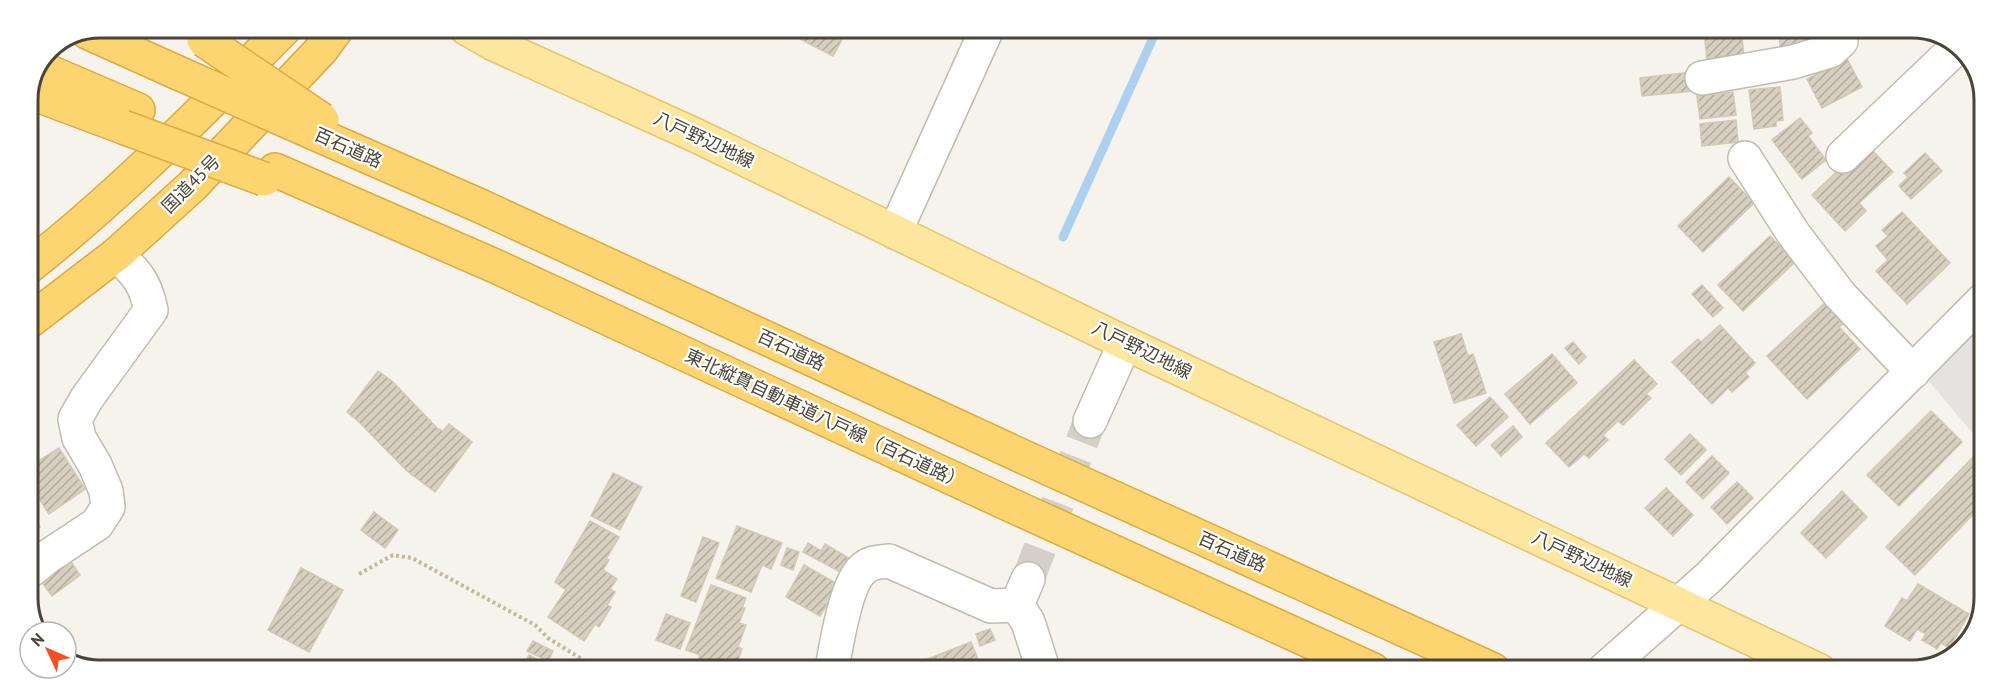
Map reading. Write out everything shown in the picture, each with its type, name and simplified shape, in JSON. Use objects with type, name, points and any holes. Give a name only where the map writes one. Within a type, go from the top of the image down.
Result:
[{"type":"highway","name":"百石道路","points":[[100,38],[176,72],[319,127],[394,168],[1470,660]]},
{"type":"highway","points":[[201,38],[319,127]]},
{"type":"highway","points":[[38,259],[80,226],[151,162],[275,38]]},
{"type":"highway","name":"国道45号","points":[[38,315],[117,254],[192,186],[330,38]]},
{"type":"highway","points":[[45,71],[130,118]]},
{"type":"highway","points":[[38,94],[130,118]]},
{"type":"highway","name":"東北縦貫自動車道八戸線（百石道路）","points":[[130,118],[495,266],[1351,660]]},
{"type":"main road","name":"八戸野辺地線","points":[[483,38],[697,136],[1125,343],[1797,660]]},
{"type":"street","points":[[895,232],[983,38]]},
{"type":"street","points":[[1702,78],[1793,62],[1830,51],[1841,41],[1840,38]]},
{"type":"street","points":[[1843,156],[1952,52]]},
{"type":"street","points":[[1745,158],[1793,233],[1840,296],[1913,372]]},
{"type":"street","points":[[38,564],[96,524],[108,507],[106,491],[95,465],[79,438],[75,419],[87,398],[151,310],[147,291],[137,274],[117,254]]},
{"type":"street","points":[[1615,660],[1709,577],[1974,309]]},
{"type":"street","points":[[1090,421],[1125,343]]},
{"type":"street","points":[[834,660],[853,585],[861,569],[873,562],[890,561],[991,606],[1022,592],[1028,622],[1040,660]]},
{"type":"path","points":[[359,574],[393,555],[412,558],[535,625],[548,638],[583,660]]},
{"type":"shaded area","points":[[1974,328],[1974,435],[1926,378]]},
{"type":"building","points":[[798,38],[843,38],[833,56]]},
{"type":"building","points":[[1705,38],[1742,38],[1744,57],[1707,60]]},
{"type":"building","points":[[1779,38],[1814,38],[1815,50],[1781,54]]},
{"type":"building","points":[[1847,59],[1862,87],[1822,108],[1807,79]]},
{"type":"building","points":[[1692,72],[1694,91],[1642,96],[1640,78]]},
{"type":"building","points":[[1780,87],[1783,120],[1776,121],[1776,126],[1754,129],[1749,90]]},
{"type":"building","points":[[1733,92],[1736,115],[1700,119],[1697,96]]},
{"type":"building","points":[[1800,118],[1812,133],[1808,136],[1826,160],[1802,179],[1772,140]]},
{"type":"building","points":[[1736,120],[1738,142],[1702,146],[1700,124]]},
{"type":"building","points":[[1866,144],[1893,172],[1859,203],[1866,211],[1845,231],[1812,195]]},
{"type":"building","points":[[1925,153],[1942,171],[1911,199],[1899,186],[1908,177],[1904,173]]},
{"type":"building","points":[[1729,177],[1754,203],[1703,252],[1678,226]]},
{"type":"building","points":[[1902,212],[1950,263],[1907,304],[1876,271],[1888,260],[1876,246],[1888,236],[1882,230]]},
{"type":"building","points":[[1770,236],[1795,262],[1743,311],[1718,285]]},
{"type":"building","points":[[1702,285],[1723,308],[1713,317],[1692,294]]},
{"type":"building","points":[[1829,299],[1848,320],[1839,327],[1860,349],[1807,399],[1767,356]]},
{"type":"building","points":[[1720,325],[1755,363],[1745,373],[1749,377],[1732,392],[1728,388],[1712,404],[1672,362],[1698,339],[1701,342]]},
{"type":"building","points":[[1461,334],[1468,356],[1473,354],[1486,393],[1454,403],[1434,342]]},
{"type":"building","points":[[1573,342],[1586,357],[1579,364],[1565,348]]},
{"type":"building","points":[[1552,354],[1577,383],[1530,424],[1505,394]]},
{"type":"building","points":[[1634,360],[1657,384],[1646,394],[1651,398],[1623,425],[1618,421],[1603,435],[1608,440],[1589,458],[1584,454],[1569,467],[1546,443]]},
{"type":"building","points":[[378,371],[392,381],[438,429],[443,431],[449,424],[472,442],[435,492],[407,471],[347,412]]},
{"type":"building","points":[[1490,397],[1508,417],[1476,446],[1457,425]]},
{"type":"building","points":[[1931,411],[1962,442],[1899,506],[1867,475]]},
{"type":"building","points":[[1513,426],[1522,437],[1501,456],[1491,445]]},
{"type":"building","points":[[1690,434],[1706,450],[1681,475],[1665,459]]},
{"type":"building","points":[[59,448],[85,489],[49,514],[38,497],[38,461]]},
{"type":"building","points":[[1712,456],[1729,473],[1703,499],[1686,482]]},
{"type":"building","points":[[1973,457],[1974,513],[1915,575],[1886,547]]},
{"type":"building","points":[[613,473],[642,487],[620,530],[591,516]]},
{"type":"building","points":[[1737,482],[1753,498],[1727,524],[1711,507]]},
{"type":"building","points":[[1666,488],[1693,515],[1673,536],[1645,508]]},
{"type":"building","points":[[1842,491],[1867,517],[1826,558],[1801,533]]},
{"type":"building","points":[[374,512],[398,530],[385,548],[361,530]]},
{"type":"building","points":[[590,521],[619,537],[606,559],[609,560],[603,570],[617,579],[610,589],[615,592],[607,605],[611,607],[599,627],[595,624],[584,641],[548,617],[566,590],[555,582]]},
{"type":"building","points":[[737,526],[782,543],[771,569],[762,565],[751,592],[716,578]]},
{"type":"building","points":[[703,537],[719,543],[696,602],[681,596]]},
{"type":"building","points":[[808,543],[821,551],[825,544],[852,560],[844,574],[803,552]]},
{"type":"building","points":[[787,548],[799,552],[793,570],[781,565]]},
{"type":"building","points":[[67,556],[80,575],[52,596],[38,577]]},
{"type":"building","points":[[804,565],[839,585],[820,616],[786,597]]},
{"type":"building","points":[[301,568],[343,590],[309,652],[268,630]]},
{"type":"building","points":[[1918,584],[1969,614],[1949,648],[1941,643],[1937,649],[1922,640],[1926,634],[1917,629],[1910,641],[1885,626],[1902,598],[1907,601]]},
{"type":"building","points":[[711,585],[746,598],[739,623],[746,625],[738,647],[742,649],[738,660],[698,660],[700,655],[686,650]]},
{"type":"building","points":[[666,614],[690,623],[680,649],[656,640]]},
{"type":"building","points":[[990,629],[995,640],[980,646],[976,634]]},
{"type":"building","points":[[533,641],[553,651],[548,660],[546,660],[527,651]]},
{"type":"building","points":[[971,642],[978,660],[925,660]]},
{"type":"building","points":[[529,655],[538,660],[526,660]]},
{"type":"waterway","points":[[1063,237],[1153,38]]},
{"type":"tunnel","points":[[1028,579],[1090,421]]}]
